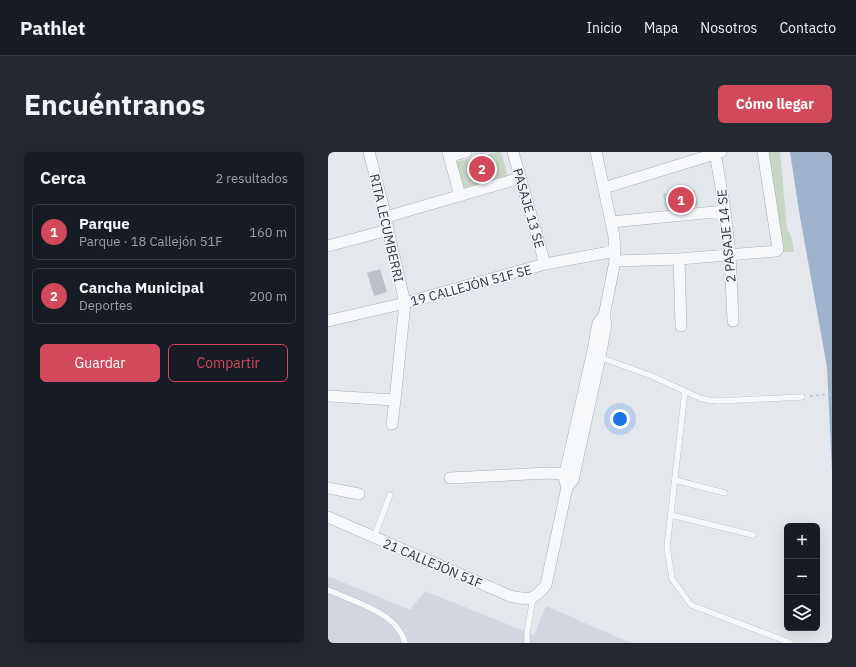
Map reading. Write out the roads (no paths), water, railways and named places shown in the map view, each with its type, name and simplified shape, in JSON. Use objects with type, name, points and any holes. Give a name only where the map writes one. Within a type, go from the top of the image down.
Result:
[{"type":"street","name":"RITA LECUMBERRI","points":[[369,152],[386,217],[405,303],[392,424]]},
{"type":"street","points":[[460,196],[449,154],[466,152]]},
{"type":"street","name":"PASAJE 13 SE","points":[[513,152],[545,264]]},
{"type":"street","points":[[536,596],[546,585],[567,487],[573,480],[596,356],[598,323],[604,316],[615,256],[614,236],[596,152]]},
{"type":"street","name":"19 CALLEJÓN 51F SE","points":[[328,321],[405,303],[545,264],[615,256],[679,259],[776,251],[778,246],[763,152]]},
{"type":"street","points":[[604,188],[717,153]]},
{"type":"street","name":"2 PASAJE 14 SE","points":[[717,153],[730,255],[733,321]]},
{"type":"street","points":[[386,217],[520,178]]},
{"type":"street","points":[[611,222],[725,211]]},
{"type":"street","points":[[328,246],[388,230]]},
{"type":"street","points":[[679,259],[681,326]]},
{"type":"street","points":[[567,487],[564,478],[596,356]]},
{"type":"street","points":[[328,396],[395,400]]},
{"type":"street","points":[[450,478],[550,473],[565,474]]},
{"type":"street","points":[[328,488],[359,494]]},
{"type":"street","name":"21 CALLEJÓN 51F","points":[[328,517],[510,596],[524,599],[536,596]]},
{"type":"lane","points":[[596,356],[652,376],[700,398],[719,401],[802,397]]},
{"type":"lane","points":[[685,391],[667,547],[672,579],[691,605],[791,643]]},
{"type":"lane","points":[[675,480],[725,493]]},
{"type":"lane","points":[[374,537],[390,495]]},
{"type":"lane","points":[[671,514],[753,535]]},
{"type":"lane","points":[[328,590],[379,612],[387,617],[399,629],[405,643]]},
{"type":"lane","points":[[527,643],[527,633],[536,596]]},
{"type":"water","points":[[790,152],[832,152],[832,472],[827,367]]},
{"type":"place","name":"Cancha Municipal","points":[[482,169]]},
{"type":"place","name":"Parque","points":[[681,200]]}]
